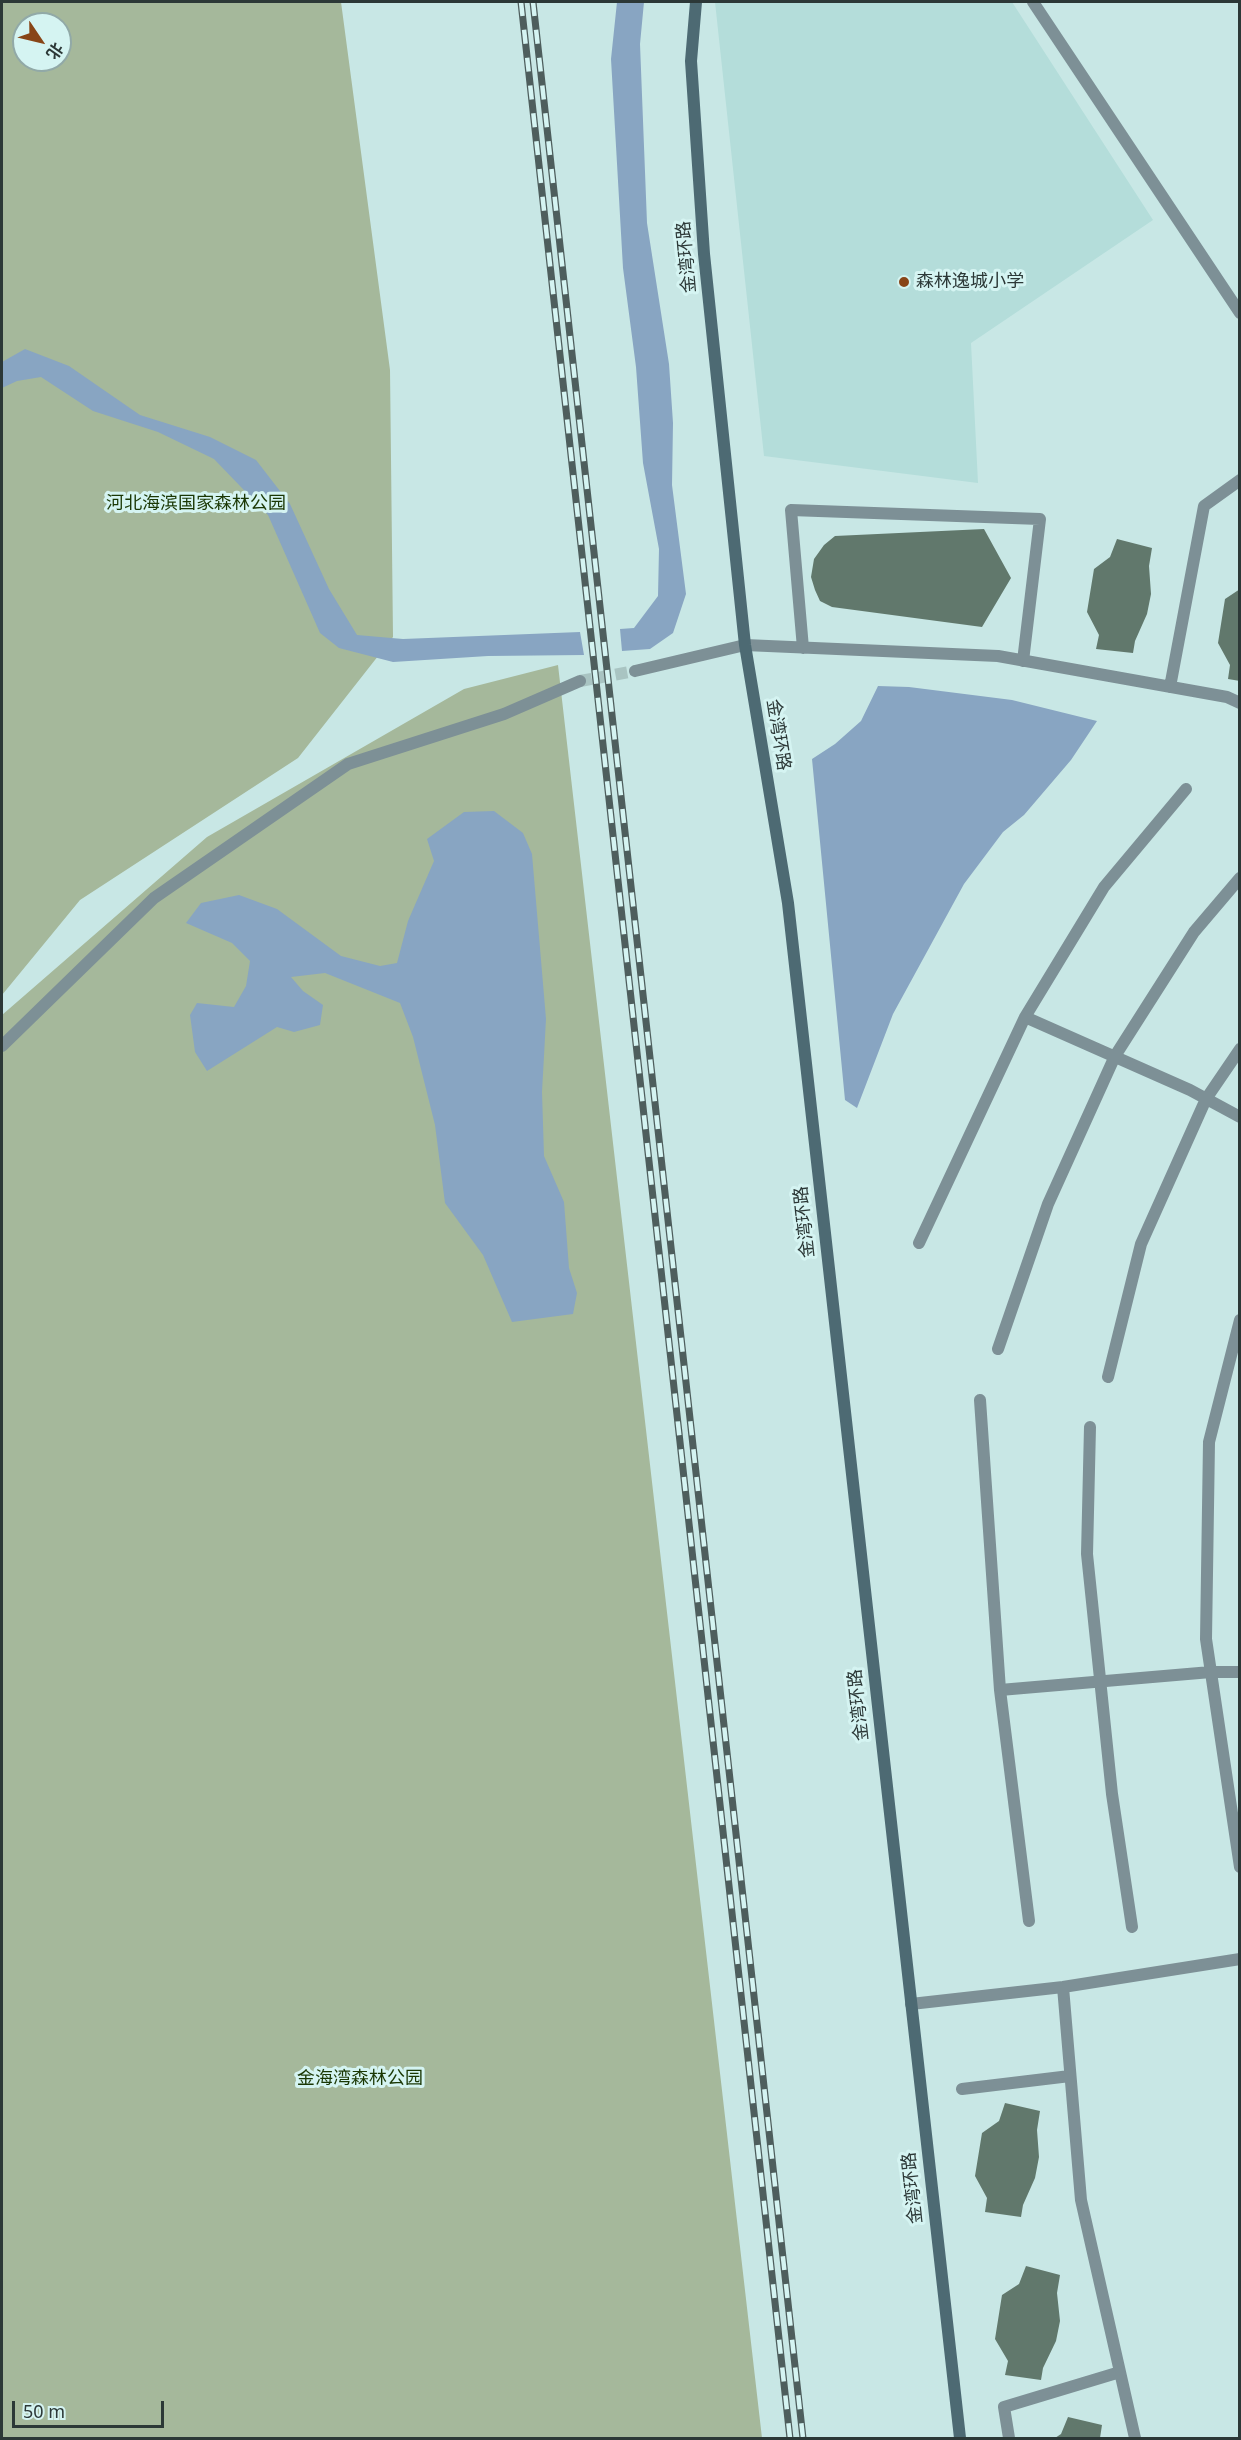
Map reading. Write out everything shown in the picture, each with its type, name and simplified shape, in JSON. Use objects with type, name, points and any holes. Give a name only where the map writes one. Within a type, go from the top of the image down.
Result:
[{"type":"main road","name":"金湾环路","points":[[696,2],[691,61],[704,254],[745,645],[788,903],[960,2439]]},
{"type":"street","points":[[1034,2],[1239,313]]},
{"type":"street","points":[[1170,687],[1204,506],[1239,480]]},
{"type":"street","points":[[803,648],[791,510],[1040,519],[1023,661]]},
{"type":"street","points":[[635,670],[745,645],[998,656],[1227,697],[1239,703]]},
{"type":"street","points":[[2,1046],[154,898],[348,764],[504,714],[580,681]]},
{"type":"street","points":[[919,1243],[1025,1017],[1104,887],[1186,789]]},
{"type":"street","points":[[998,1349],[1048,1204],[1115,1056],[1194,932],[1239,879]]},
{"type":"street","points":[[1025,1017],[1115,1056],[1239,1117]]},
{"type":"street","points":[[1108,1377],[1141,1244],[1206,1099],[1239,1049]]},
{"type":"street","points":[[1239,1320],[1209,1442],[1206,1639],[1239,1867]]},
{"type":"street","points":[[980,1400],[1000,1690],[1029,1921]]},
{"type":"street","points":[[1090,1427],[1087,1554],[1112,1794],[1132,1927]]},
{"type":"street","points":[[1000,1690],[1211,1672],[1239,1672]]},
{"type":"street","points":[[911,2004],[1063,1987],[1239,1959]]},
{"type":"street","points":[[1063,1987],[1081,2200],[1135,2439]]},
{"type":"street","points":[[962,2089],[1070,2076]]},
{"type":"street","points":[[1009,2439],[1004,2407],[1120,2372]]},
{"type":"shaded area","points":[[617,2],[644,2],[640,44],[647,223],[669,364],[673,423],[672,485],[686,594],[673,633],[650,649],[622,651],[620,629],[634,628],[658,596],[659,549],[643,463],[636,367],[623,268],[611,59]]},
{"type":"shaded area","name":"森林逸城小学","points":[[715,2],[1012,2],[1153,220],[971,343],[978,483],[764,456]]},
{"type":"shaded area","points":[[25,349],[69,366],[140,415],[210,437],[256,460],[290,504],[329,589],[357,635],[403,639],[580,632],[584,655],[488,656],[393,662],[339,648],[320,633],[268,515],[214,459],[158,432],[93,411],[41,377],[17,381],[2,388],[2,362]]},
{"type":"shaded area","points":[[878,686],[909,687],[1012,700],[1097,721],[1071,760],[1024,815],[1003,832],[964,884],[893,1014],[857,1108],[845,1100],[812,759],[835,744],[861,721]]},
{"type":"shaded area","points":[[494,811],[523,833],[532,854],[546,1019],[542,1092],[544,1156],[564,1202],[569,1268],[577,1293],[573,1314],[512,1322],[483,1255],[445,1203],[435,1125],[413,1037],[400,1003],[325,973],[291,977],[303,991],[323,1005],[320,1025],[294,1032],[277,1027],[207,1071],[195,1052],[190,1015],[197,1003],[234,1007],[246,986],[250,961],[232,943],[186,923],[201,903],[239,895],[277,909],[341,956],[380,966],[397,963],[408,921],[434,861],[427,839],[464,812]]},
{"type":"green space","name":"河北海滨国家森林公园","points":[[2,2],[341,2],[390,370],[393,637],[298,758],[80,900],[2,995]]},
{"type":"green space","name":"金海湾森林公园","points":[[558,665],[762,2438],[2,2438],[2,1015],[207,837],[464,689]]},
{"type":"building","points":[[984,529],[1011,578],[982,627],[832,607],[820,601],[815,590],[811,577],[814,559],[824,545],[835,536]]},
{"type":"building","points":[[1117,539],[1152,548],[1149,566],[1151,594],[1147,614],[1135,641],[1133,653],[1096,649],[1099,635],[1087,612],[1094,569],[1110,557]]},
{"type":"building","points":[[1240,589],[1240,681],[1228,679],[1230,665],[1218,643],[1225,599]]},
{"type":"building","points":[[1005,2103],[1040,2111],[1037,2130],[1039,2157],[1035,2178],[1023,2205],[1021,2217],[985,2212],[987,2198],[975,2176],[982,2133],[999,2121]]},
{"type":"building","points":[[1026,2266],[1060,2275],[1057,2293],[1060,2321],[1056,2341],[1043,2368],[1041,2380],[1005,2375],[1008,2361],[995,2339],[1002,2295],[1019,2284]]},
{"type":"building","points":[[1068,2417],[1102,2425],[1100,2438],[1055,2438],[1061,2434]]},
{"type":"tunnel","points":[[580,681],[635,671]]},
{"type":"railway","points":[[521,2],[790,2438]]},
{"type":"railway","points":[[533,2],[803,2438]]},
{"type":"place","name":"森林逸城小学","points":[[904,282]]}]
